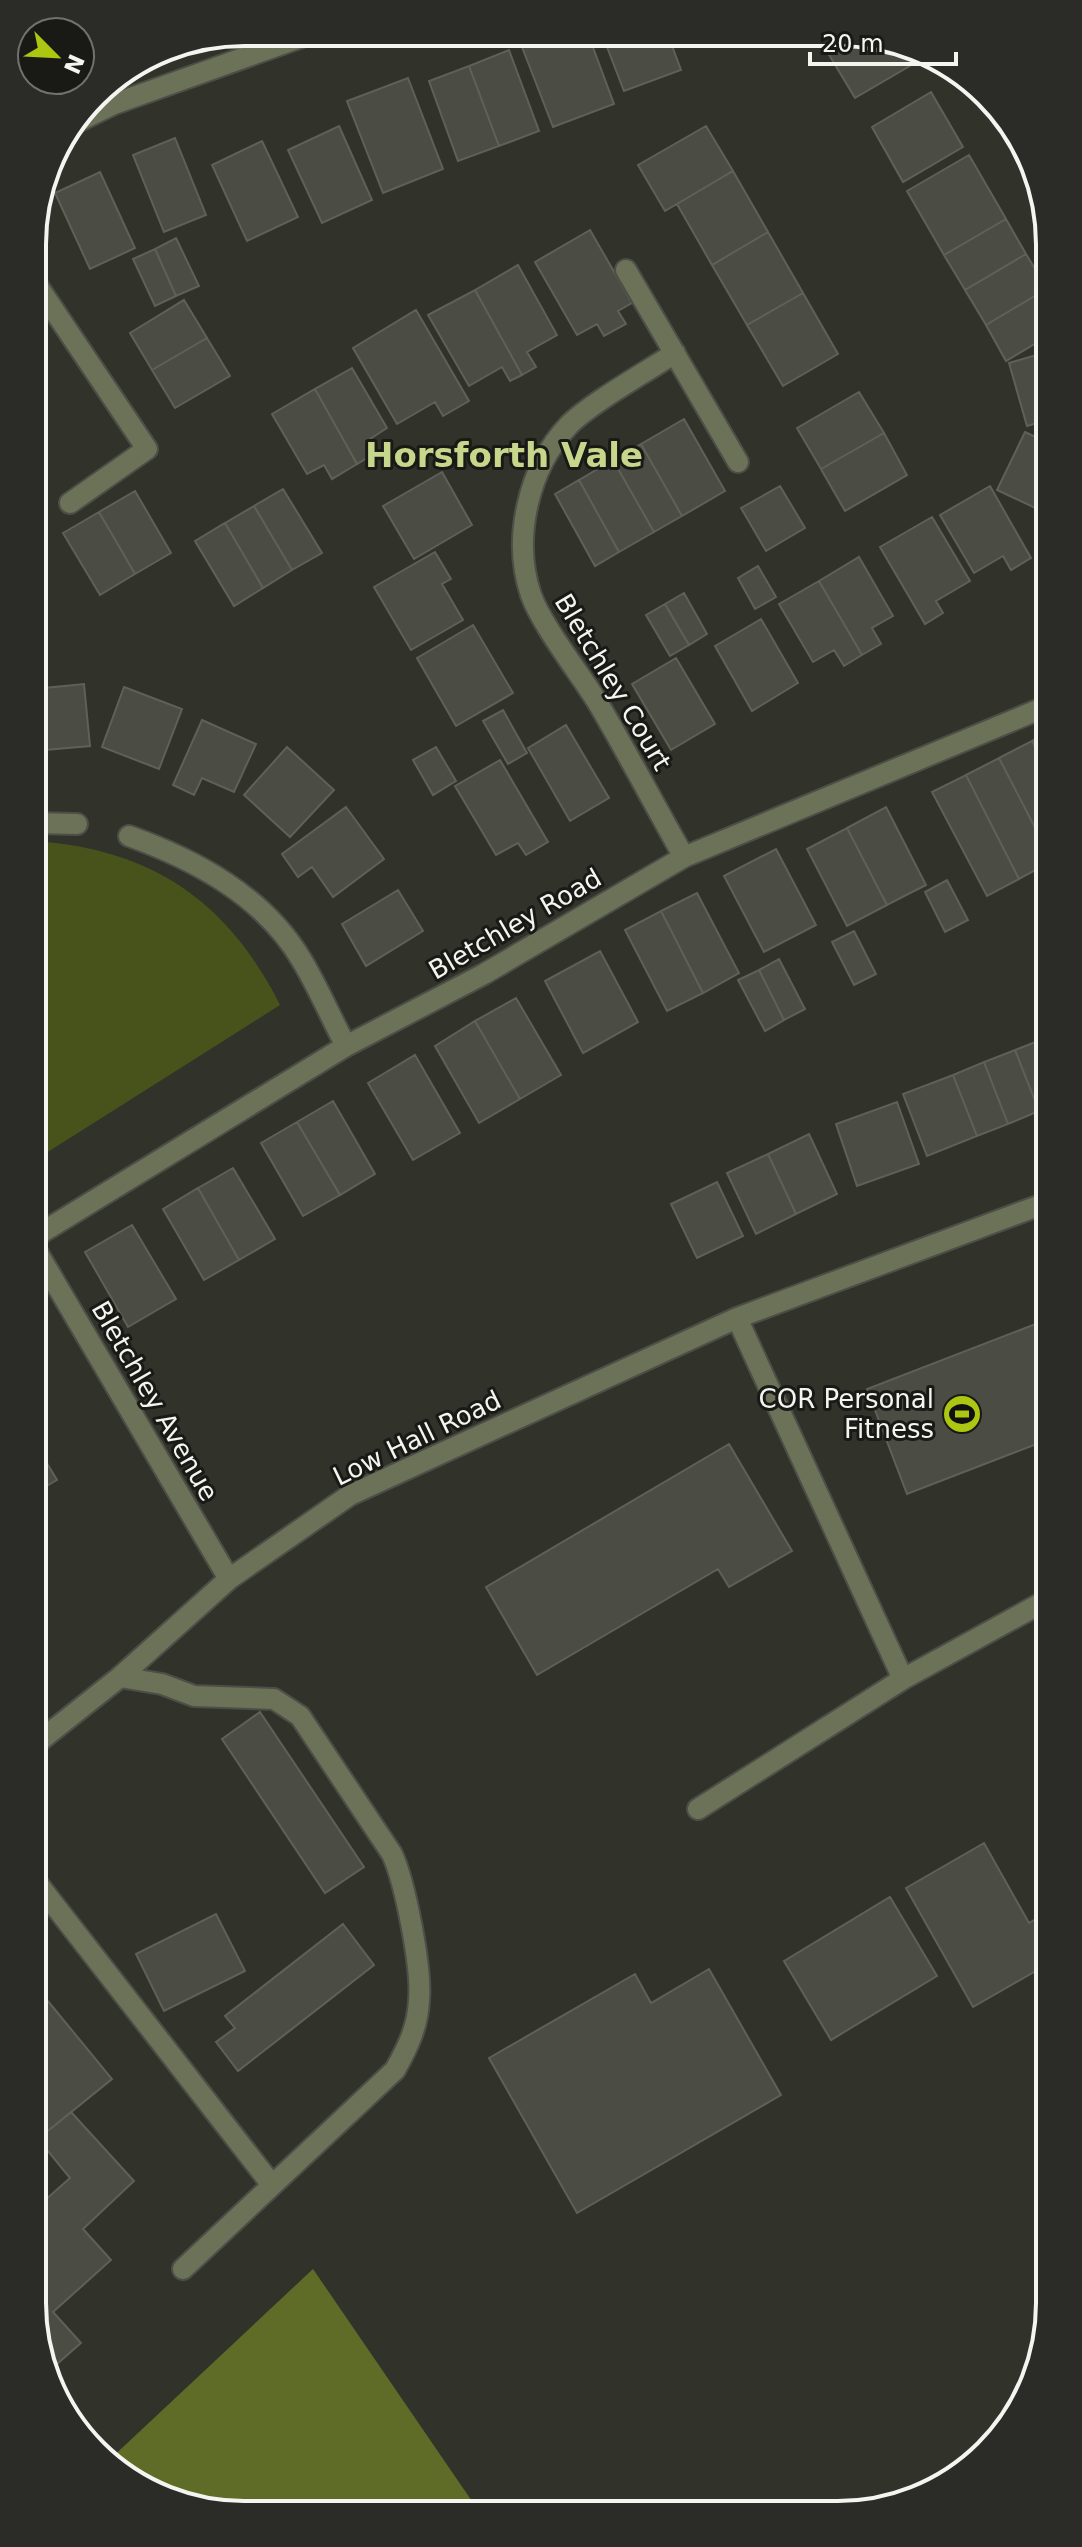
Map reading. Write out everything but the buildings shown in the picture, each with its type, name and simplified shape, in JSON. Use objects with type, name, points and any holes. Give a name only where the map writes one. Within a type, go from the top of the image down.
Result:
[{"type":"street","points":[[95,113],[277,46]]},
{"type":"street","points":[[626,270],[738,462]]},
{"type":"street","points":[[46,298],[147,449],[70,503]]},
{"type":"street","name":"Bletchley Court","points":[[675,353],[570,424],[548,454],[532,487],[524,524],[523,561],[531,597],[598,704],[684,857]]},
{"type":"street","name":"Bletchley Road","points":[[46,1230],[346,1046],[484,974],[684,857],[1036,711]]},
{"type":"street","points":[[46,823],[77,824]]},
{"type":"street","points":[[129,836],[170,851],[207,870],[242,895],[274,924],[300,957],[346,1046]]},
{"type":"street","name":"Low Hall Road","points":[[46,1736],[120,1677],[229,1579],[350,1495],[737,1318],[1036,1207]]},
{"type":"street","name":"Bletchley Avenue","points":[[46,1267],[229,1579]]},
{"type":"street","points":[[737,1318],[903,1679]]},
{"type":"street","points":[[698,1809],[903,1679],[1036,1606]]},
{"type":"street","points":[[120,1677],[162,1684],[194,1696],[274,1699],[300,1716],[392,1854],[403,1878],[420,1998],[412,2040],[395,2070],[183,2269]]},
{"type":"street","points":[[46,1894],[272,2185]]},
{"type":"green space","points":[[46,842],[114,855],[149,869],[181,887],[210,909],[236,936],[280,1005],[46,1153]]},
{"type":"green space","points":[[313,2269],[472,2501],[231,2501],[205,2497],[156,2481],[116,2454]]},
{"type":"place","name":"COR Personal Fitness","points":[[962,1414]]},
{"type":"district","name":"Horsforth Vale","points":[[504,455]]}]
